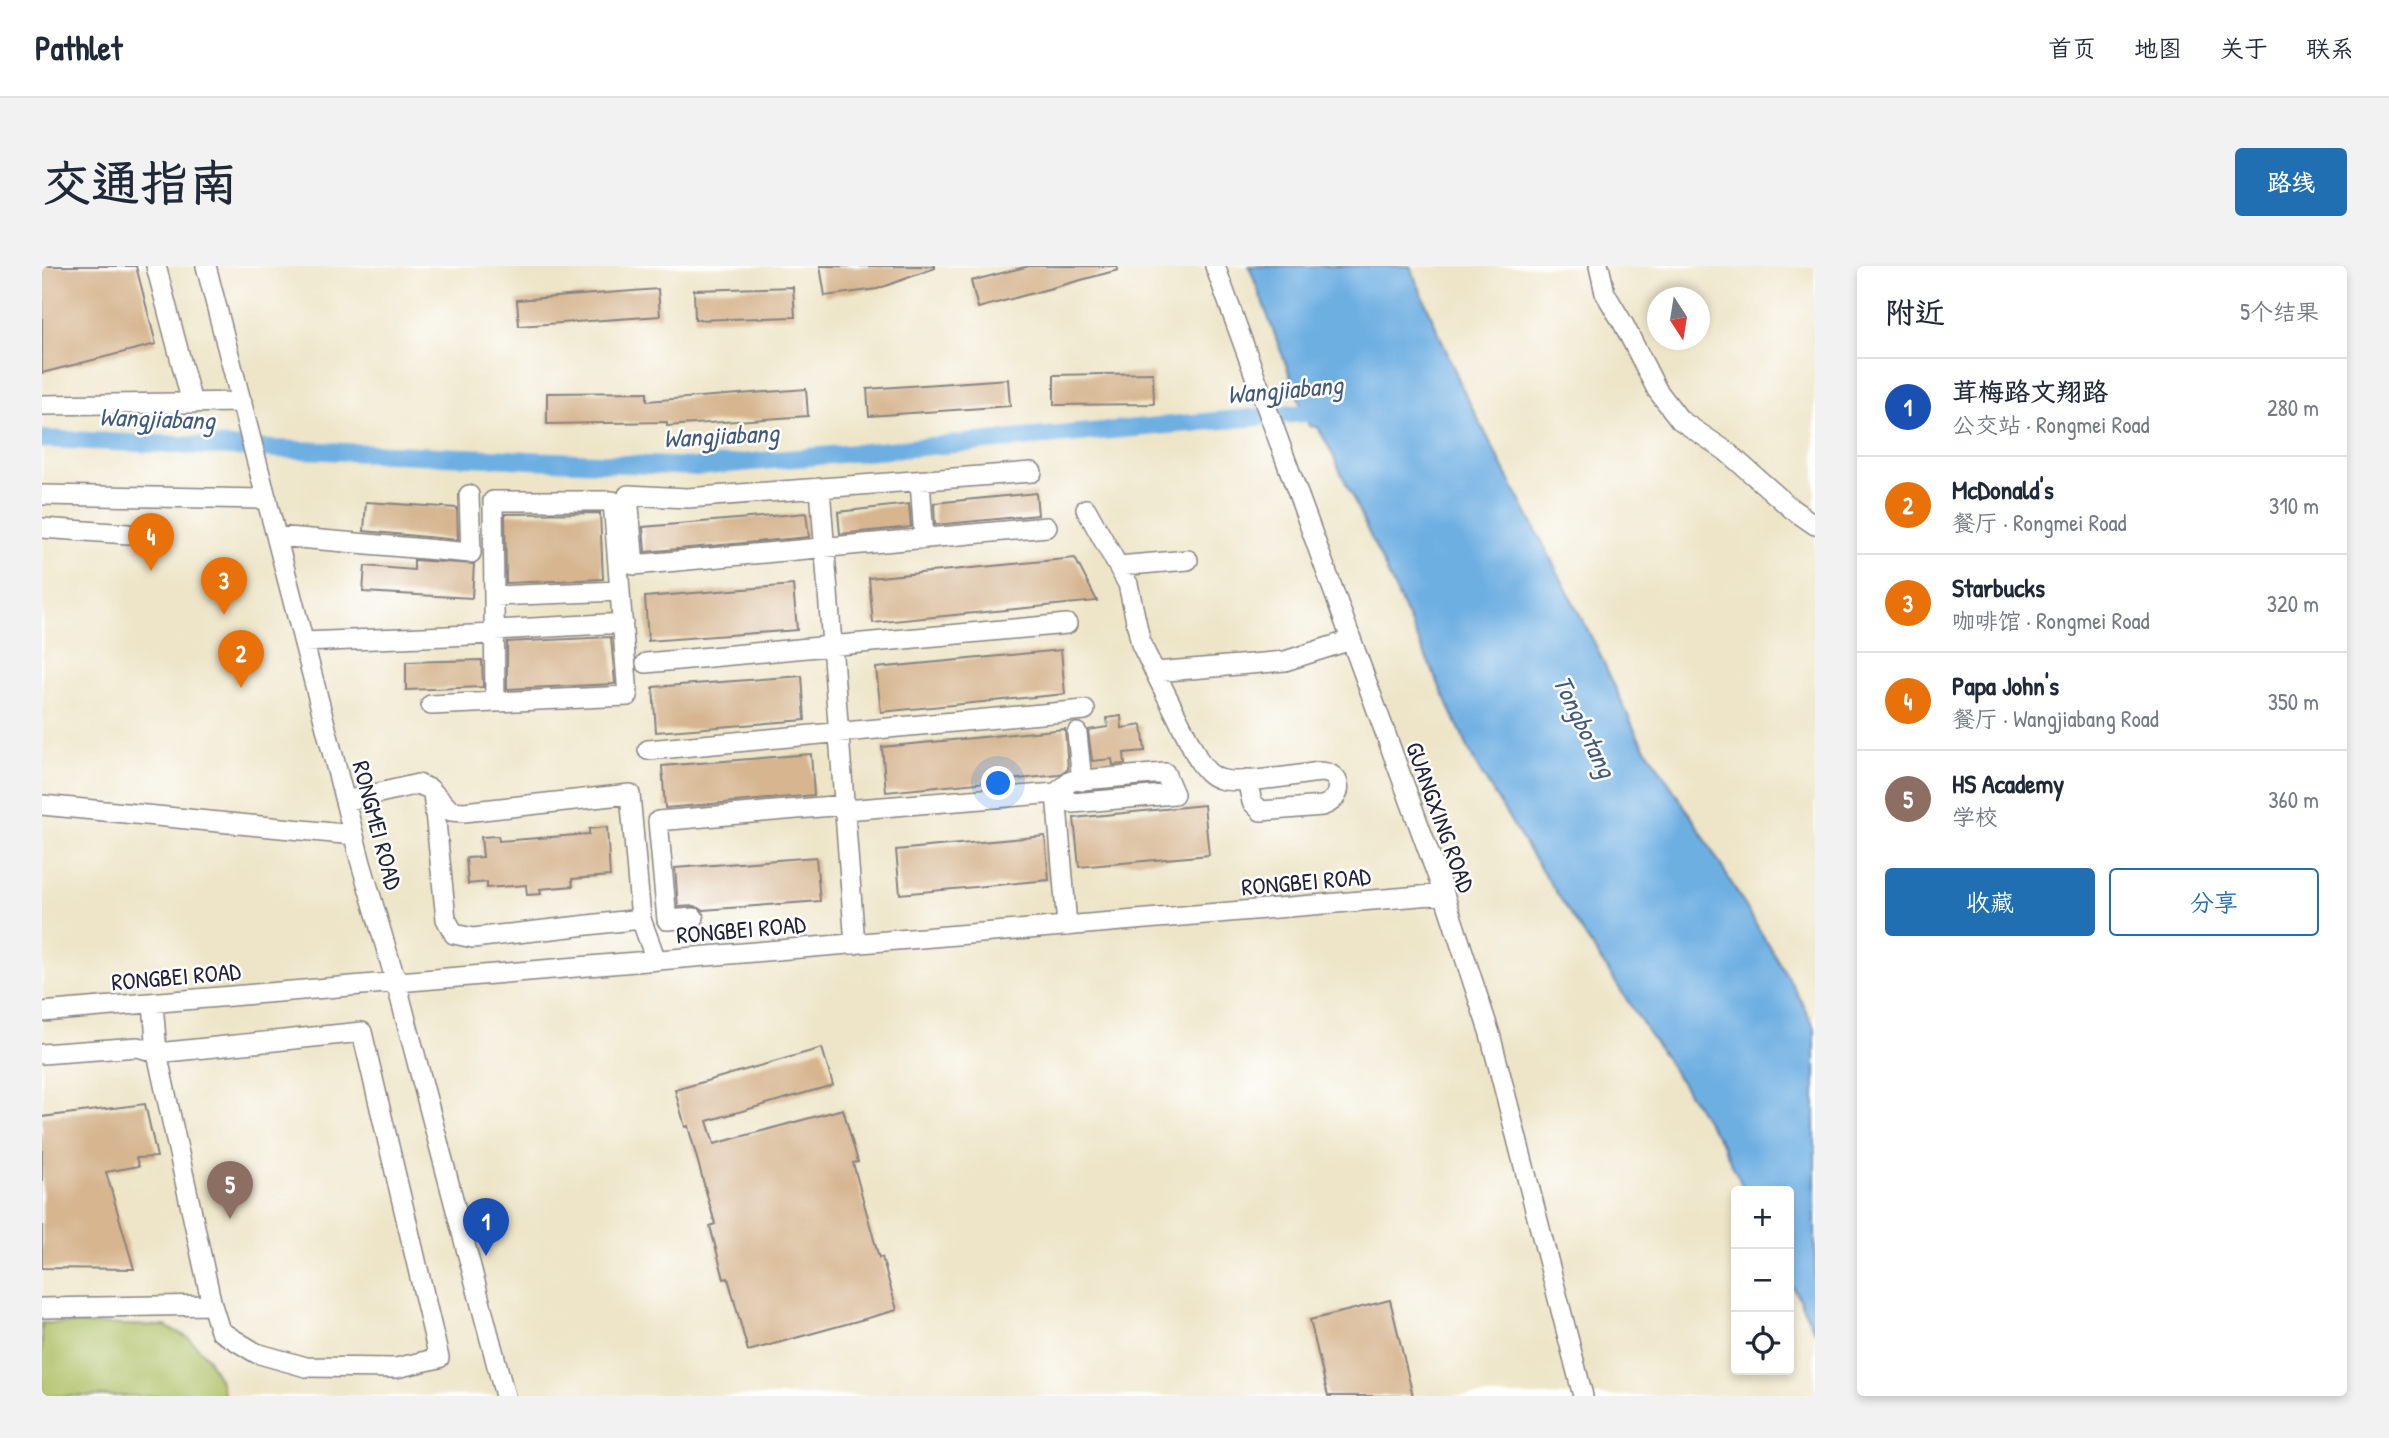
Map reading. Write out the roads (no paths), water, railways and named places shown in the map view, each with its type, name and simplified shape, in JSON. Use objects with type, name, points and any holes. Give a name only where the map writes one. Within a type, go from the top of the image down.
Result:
[{"type":"street","points":[[156,266],[192,402]]},
{"type":"street","name":"RONGMEI ROAD","points":[[206,266],[345,801],[396,982],[505,1396]]},
{"type":"street","name":"GUANGXING ROAD","points":[[1215,266],[1444,894],[1490,1034],[1583,1396]]},
{"type":"street","points":[[1599,266],[1605,293],[1657,390],[1681,420],[1726,451],[1792,509],[1815,525]]},
{"type":"street","points":[[42,405],[192,402],[243,407]]},
{"type":"street","points":[[1032,472],[687,498],[628,495],[634,565],[1047,527]]},
{"type":"street","points":[[920,481],[925,539]]},
{"type":"street","points":[[820,488],[855,944]]},
{"type":"street","points":[[42,495],[267,499]]},
{"type":"street","points":[[276,536],[471,553],[469,495]]},
{"type":"street","points":[[431,705],[628,696],[613,501],[493,501],[495,702]]},
{"type":"street","points":[[1086,509],[1128,584],[1141,644],[1199,761],[1207,772],[1219,779],[1247,780]]},
{"type":"street","points":[[42,528],[128,534]]},
{"type":"street","points":[[1118,566],[1188,560]]},
{"type":"street","points":[[494,596],[620,591]]},
{"type":"street","points":[[304,642],[623,623]]},
{"type":"street","points":[[646,663],[1067,624]]},
{"type":"street","points":[[1155,671],[1284,661],[1351,640]]},
{"type":"street","points":[[648,750],[1085,710]]},
{"type":"street","points":[[1077,733],[1082,780]]},
{"type":"street","points":[[694,918],[667,920],[658,821],[1056,793],[1071,782],[1165,773],[1174,794],[1073,803],[1056,793]]},
{"type":"street","points":[[345,801],[418,785],[430,789],[451,811],[464,812],[630,794],[641,919],[656,960]]},
{"type":"street","points":[[433,793],[446,919],[454,934],[473,938],[641,919]]},
{"type":"street","points":[[1056,793],[1067,926]]},
{"type":"street","points":[[42,805],[354,835]]},
{"type":"street","name":"RONGBEI ROAD","points":[[42,1012],[1444,894]]},
{"type":"street","points":[[42,1054],[138,1047],[157,1053],[362,1032],[439,1358],[396,1368],[306,1367],[257,1353],[220,1331],[157,1053],[153,1003]]},
{"type":"street","points":[[42,1308],[212,1305]]},
{"type":"water","name":"Tongbotang","points":[[1249,266],[1410,266],[1464,392],[1596,646],[1637,735],[1695,822],[1793,986],[1815,1028],[1815,1332],[1794,1289],[1794,1186],[1743,1186],[1723,1146],[1529,851],[1475,763],[1332,453],[1318,427],[1309,426]]},
{"type":"waterway","name":"Wangjiabang","points":[[42,439],[696,467],[1327,411]]},
{"type":"place","name":"Papa John's","points":[[151,571]]},
{"type":"place","name":"Starbucks","points":[[224,615]]},
{"type":"place","name":"McDonald's","points":[[241,688]]},
{"type":"place","name":"HS Academy","points":[[230,1219]]},
{"type":"place","name":"茸梅路文翔路","points":[[486,1256]]}]
